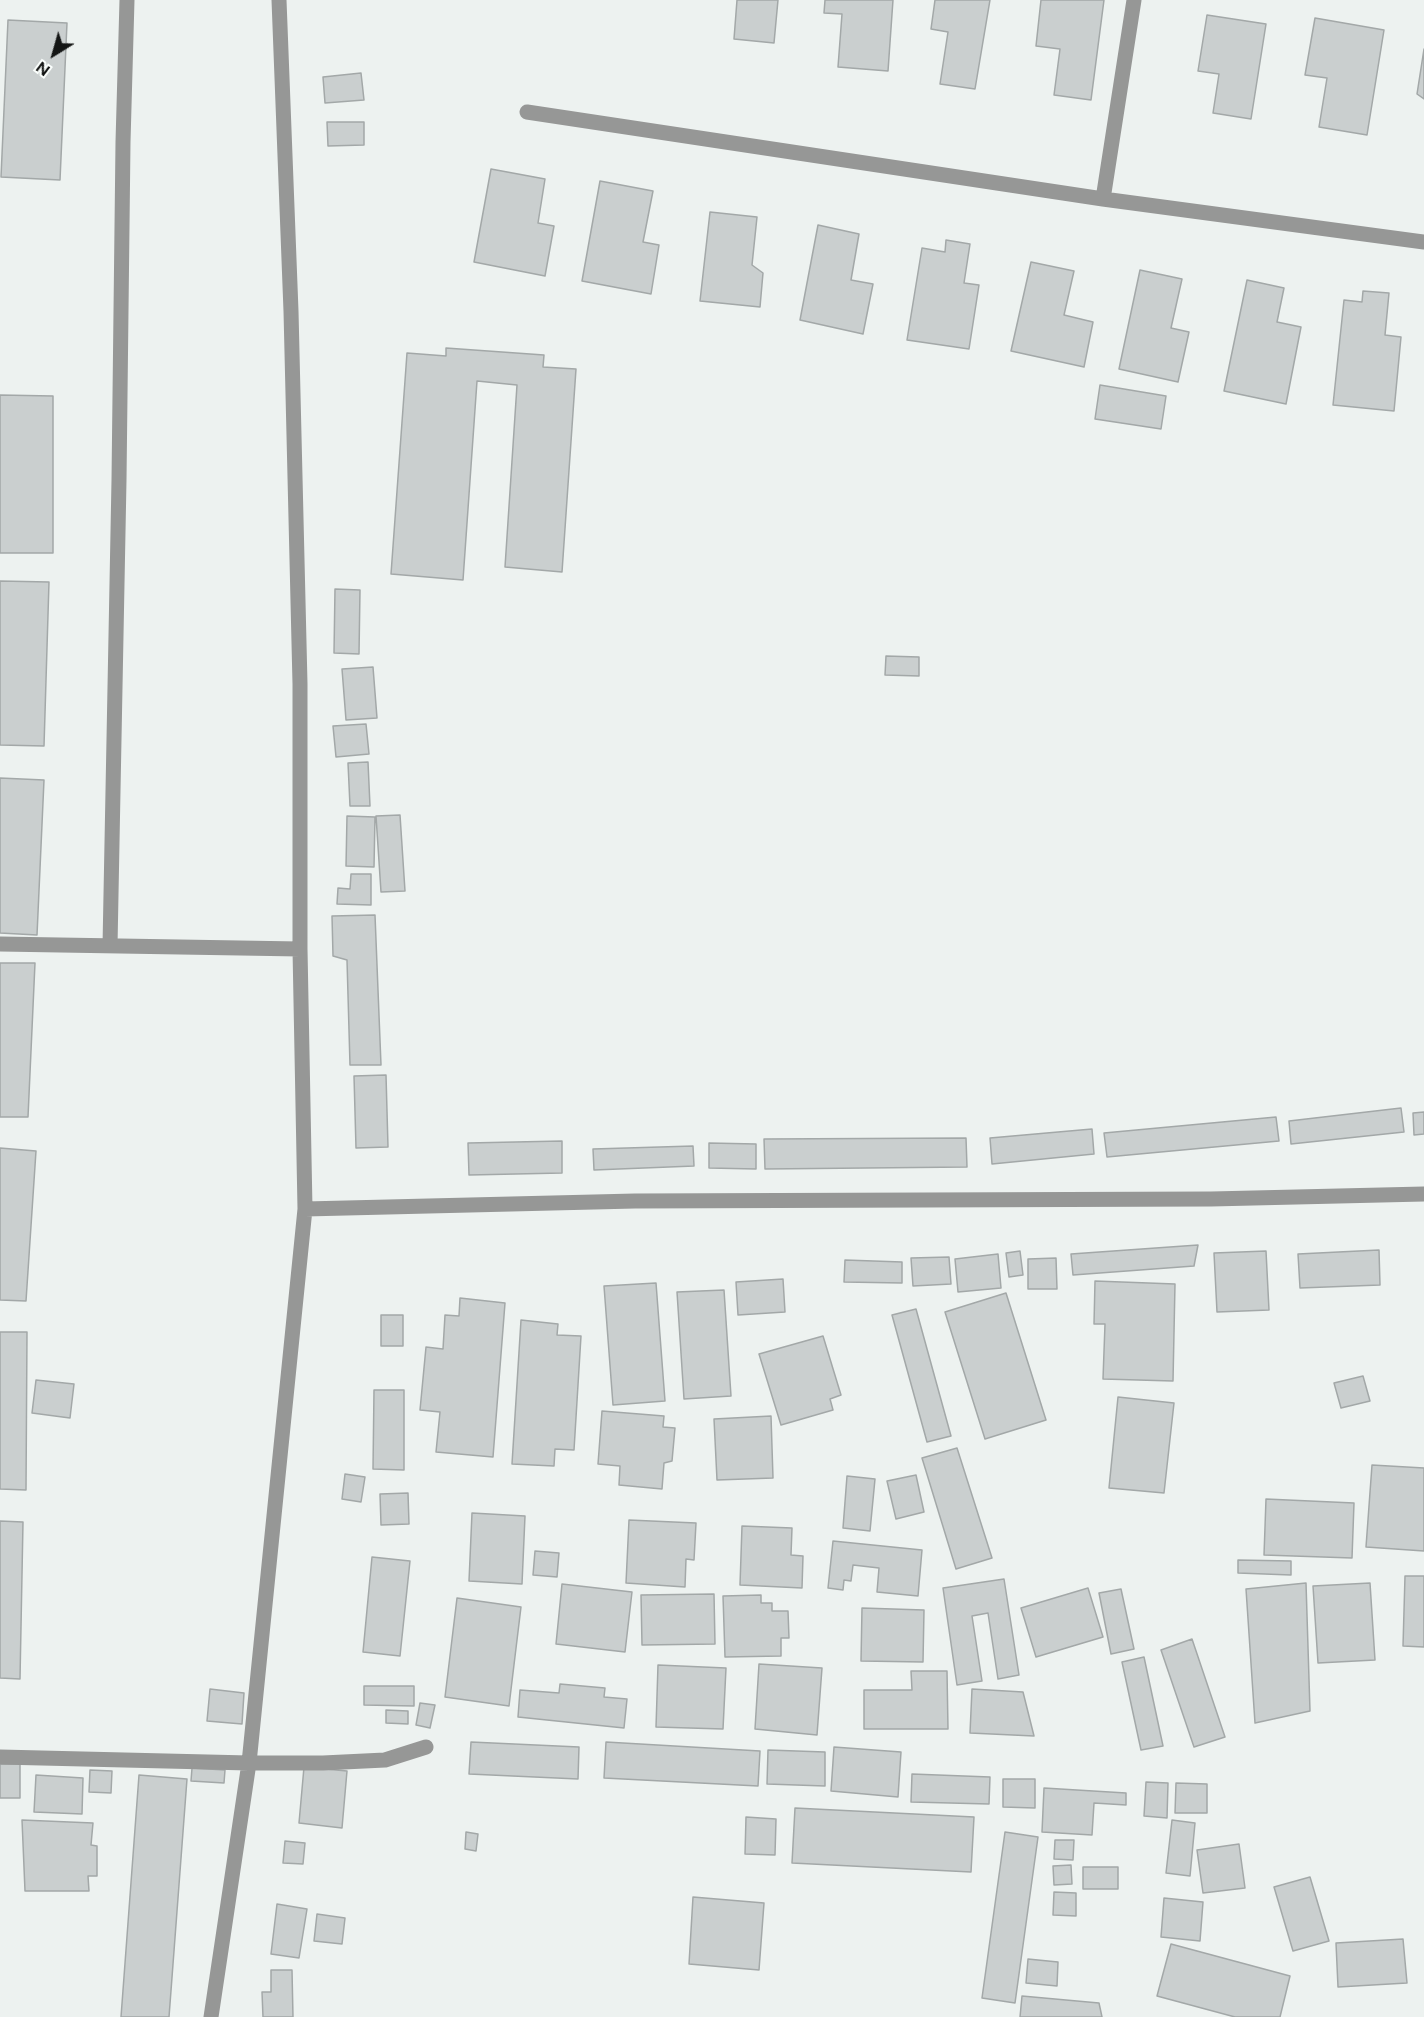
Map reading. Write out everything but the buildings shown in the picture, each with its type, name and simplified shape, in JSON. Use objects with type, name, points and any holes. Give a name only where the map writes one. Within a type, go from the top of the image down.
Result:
[{"type":"street","points":[[110,946],[127,0]]},
{"type":"street","points":[[211,2017],[249,1763],[305,1209],[300,949],[300,684],[294,416],[279,0]]},
{"type":"street","points":[[1103,199],[1134,0]]},
{"type":"street","points":[[526,112],[1103,199],[1424,242]]},
{"type":"street","points":[[0,945],[300,949]]},
{"type":"street","points":[[305,1209],[635,1201],[1211,1200],[1424,1194]]},
{"type":"street","points":[[0,1757],[249,1763],[385,1760],[426,1747]]}]
